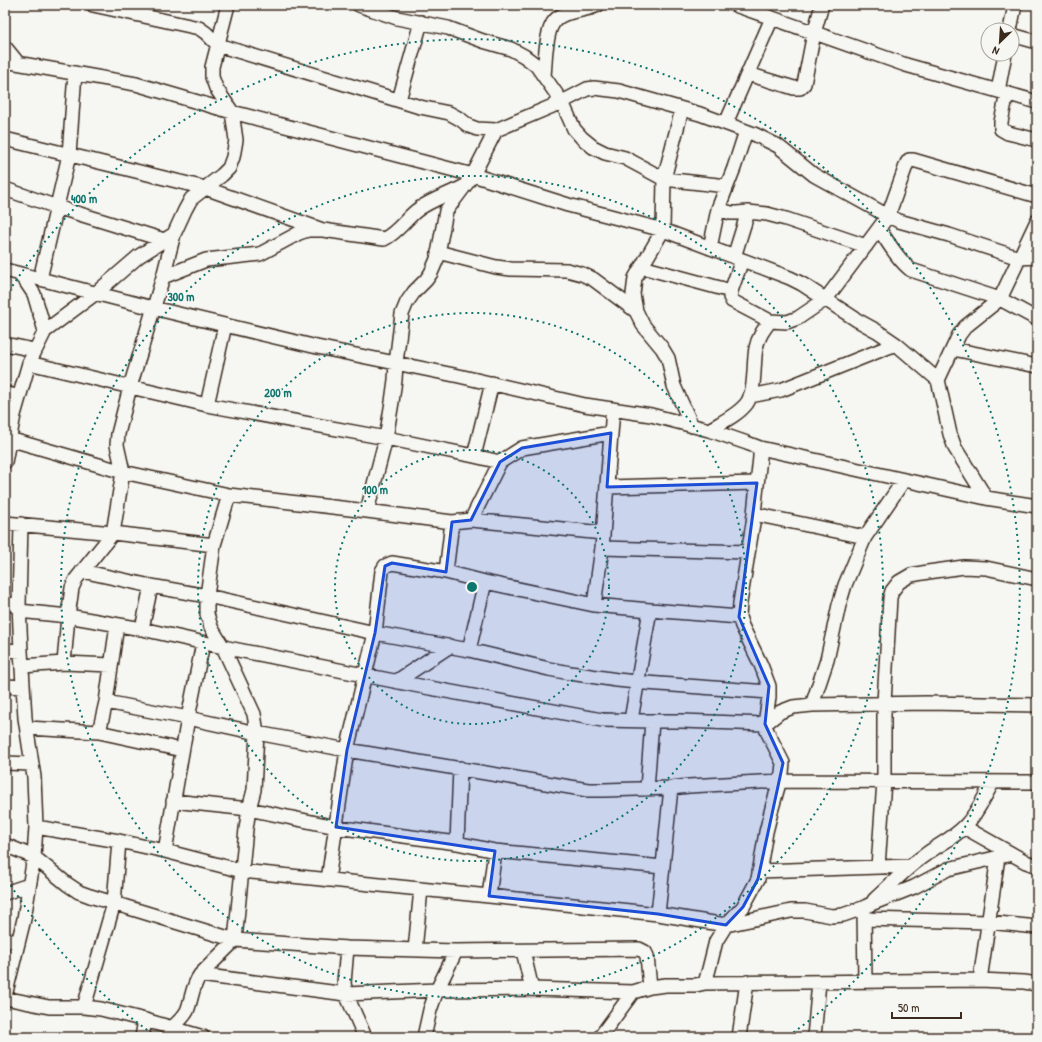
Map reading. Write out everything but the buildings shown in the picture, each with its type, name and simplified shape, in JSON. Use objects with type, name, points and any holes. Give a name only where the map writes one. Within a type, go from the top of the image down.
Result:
[{"type":"street","points":[[64,663],[72,588],[76,579],[113,533],[123,472],[117,444],[118,434],[130,387],[163,277],[169,237],[191,198],[222,175],[229,168],[233,157],[236,140],[232,112],[216,88],[212,77],[212,67],[228,5]]},
{"type":"street","points":[[359,5],[397,18],[448,28],[483,41],[511,49],[536,65],[562,102],[574,128],[582,138],[593,147],[625,158],[664,179],[727,186]]},
{"type":"street","points":[[544,75],[548,34],[551,25],[556,19],[564,14],[593,8],[598,5]]},
{"type":"street","points":[[735,5],[906,65],[1002,92],[1036,99]]},
{"type":"street","points":[[748,74],[794,88],[800,88],[804,84],[814,33],[822,5]]},
{"type":"street","points":[[1012,22],[1015,5]]},
{"type":"street","points":[[101,6],[199,28],[218,45],[420,107],[449,113],[468,126],[477,129],[496,130],[562,102],[587,89],[594,88],[619,91],[682,109],[746,131],[778,146],[814,175],[899,221],[949,235],[1019,258],[1037,257]]},
{"type":"street","points":[[726,123],[772,18]]},
{"type":"street","points":[[399,100],[421,22]]},
{"type":"street","points":[[1020,38],[1037,42]]},
{"type":"street","points":[[5,47],[18,63]]},
{"type":"street","points":[[5,60],[136,84],[232,112],[473,175],[568,205],[663,230],[790,278],[802,284],[896,344],[938,380],[950,434],[955,448],[986,498]]},
{"type":"street","points":[[1004,62],[1001,129],[1008,133],[1037,140]]},
{"type":"street","points":[[40,279],[69,155],[74,73]]},
{"type":"street","points":[[682,109],[664,179],[663,230],[635,278],[633,294],[636,311],[643,325],[662,348],[668,358],[674,386],[692,426]]},
{"type":"street","points":[[367,511],[386,438],[395,380],[402,314],[407,302],[414,292],[432,273],[437,259],[446,211],[473,175],[496,130]]},
{"type":"street","points":[[710,248],[718,209],[734,168],[746,131]]},
{"type":"street","points":[[5,139],[205,188],[323,230]]},
{"type":"street","points":[[748,212],[730,297],[732,301],[770,320],[786,322],[798,318],[826,299],[888,216],[909,160],[1037,196]]},
{"type":"street","points":[[163,277],[206,260],[260,254],[299,233],[308,230],[323,230],[384,239],[390,236],[422,207],[464,186]]},
{"type":"street","points":[[5,189],[57,207],[169,237]]},
{"type":"street","points":[[718,209],[731,213],[748,212],[767,214],[866,246]]},
{"type":"street","points":[[938,380],[959,335],[965,327],[1000,299],[1037,221]]},
{"type":"street","points":[[879,228],[906,266],[911,270],[1000,299],[1037,319]]},
{"type":"street","points":[[5,462],[14,415],[29,362],[45,330],[96,293],[139,256],[169,237]]},
{"type":"street","points":[[438,252],[496,267],[511,269],[568,270],[582,274],[593,279],[636,311]]},
{"type":"street","points":[[642,267],[731,291]]},
{"type":"street","points":[[5,270],[153,308],[317,347],[492,383],[585,405],[651,415],[709,430],[760,448],[986,498],[1037,506]]},
{"type":"street","points":[[19,274],[34,294],[45,330]]},
{"type":"street","points":[[709,430],[738,412],[746,404],[752,387],[756,347],[759,336],[770,320]]},
{"type":"street","points":[[207,405],[225,325]]},
{"type":"street","points":[[5,344],[34,350]]},
{"type":"street","points":[[750,396],[781,390],[896,344]]},
{"type":"street","points":[[953,348],[1037,366]]},
{"type":"street","points":[[29,362],[207,405],[386,438],[500,462]]},
{"type":"street","points":[[474,456],[492,383]]},
{"type":"street","points":[[5,393],[19,397]]},
{"type":"street","points":[[594,604],[604,533],[613,409]]},
{"type":"street","points":[[471,520],[500,462],[522,448],[611,433]]},
{"type":"street","points":[[9,439],[123,472],[230,495],[452,522],[471,520],[604,533]]},
{"type":"street","points":[[705,983],[716,941],[726,925],[743,907],[755,886],[766,832],[782,773],[783,763],[764,724],[769,697],[769,686],[739,617],[754,514],[760,448]]},
{"type":"street","points":[[812,706],[827,660],[845,585],[865,537],[904,480]]},
{"type":"street","points":[[607,487],[757,483]]},
{"type":"street","points":[[172,1028],[182,1018],[187,1010],[195,981],[235,940],[246,828],[254,790],[257,733],[254,714],[224,647],[211,627],[207,614],[207,596],[214,545],[230,495]]},
{"type":"street","points":[[754,514],[865,537]]},
{"type":"street","points":[[446,572],[452,522]]},
{"type":"street","points":[[5,523],[113,533],[214,545]]},
{"type":"street","points":[[21,524],[19,608],[21,651],[25,718],[34,777],[36,827],[34,857],[24,919],[5,997],[48,1007],[84,1007],[101,1009],[203,1037]]},
{"type":"street","points":[[602,548],[748,552]]},
{"type":"street","points":[[328,880],[347,750],[375,633],[382,571],[385,566],[392,563],[446,572],[485,582],[594,604],[739,617]]},
{"type":"street","points":[[878,867],[884,782],[884,703],[890,598],[892,591],[898,582],[911,575],[964,567],[986,568],[1037,579]]},
{"type":"street","points":[[82,572],[207,596],[375,633],[450,646],[549,669],[617,680],[769,692]]},
{"type":"street","points":[[469,650],[485,582]]},
{"type":"street","points":[[142,629],[151,586]]},
{"type":"street","points":[[5,604],[19,608],[142,629],[203,643],[364,675],[602,720],[764,724],[780,712],[794,707],[884,703],[1037,705]]},
{"type":"street","points":[[631,720],[650,610]]},
{"type":"street","points":[[99,732],[106,702],[117,625]]},
{"type":"street","points":[[164,851],[203,643]]},
{"type":"street","points":[[397,681],[450,646]]},
{"type":"street","points":[[5,650],[21,651]]},
{"type":"street","points":[[22,666],[64,663],[111,665]]},
{"type":"street","points":[[5,686],[24,687]]},
{"type":"street","points":[[106,702],[347,750],[588,790],[671,788],[780,781],[1037,782]]},
{"type":"street","points":[[647,789],[652,721]]},
{"type":"street","points":[[27,728],[99,732],[182,750]]},
{"type":"street","points":[[5,763],[32,764]]},
{"type":"street","points":[[457,844],[460,768]]},
{"type":"street","points":[[865,981],[866,910],[910,866],[951,838],[964,827],[974,816],[992,782]]},
{"type":"street","points":[[658,914],[671,788]]},
{"type":"street","points":[[174,801],[249,808],[336,827],[457,844],[495,851],[663,867]]},
{"type":"street","points":[[36,827],[119,841],[242,871],[658,914],[726,925],[791,911],[832,916],[866,910],[948,869],[1012,854]]},
{"type":"street","points":[[964,827],[1026,862],[1037,866]]},
{"type":"street","points":[[84,1007],[114,903],[119,841]]},
{"type":"street","points":[[5,845],[34,857],[79,892],[235,940],[347,948],[456,951],[640,949],[647,956],[650,987]]},
{"type":"street","points":[[489,896],[495,851]]},
{"type":"street","points":[[980,980],[998,857]]},
{"type":"street","points":[[759,870],[910,866]]},
{"type":"street","points":[[5,893],[29,885]]},
{"type":"street","points":[[415,950],[421,889]]},
{"type":"street","points":[[866,910],[1037,927]]},
{"type":"street","points":[[5,939],[18,942]]},
{"type":"street","points":[[347,948],[344,983],[346,994],[365,1037]]},
{"type":"street","points":[[424,1037],[430,1010],[437,990],[456,951]]},
{"type":"street","points":[[523,951],[532,989]]},
{"type":"street","points":[[200,975],[346,994],[437,990],[532,989],[633,992],[650,987],[666,985],[748,982],[980,980],[1037,984]]},
{"type":"street","points":[[739,1037],[748,982]]},
{"type":"street","points":[[814,1037],[819,982]]},
{"type":"street","points":[[600,1037],[633,992]]},
{"type":"street","points":[[142,1037],[145,1020]]},
{"type":"highlighted area","points":[[611,433],[607,487],[757,483],[739,617],[769,686],[765,724],[783,763],[758,879],[743,907],[726,925],[658,914],[489,896],[495,851],[336,827],[347,750],[375,633],[385,566],[392,563],[446,572],[452,522],[471,520],[500,462],[522,448]]}]
